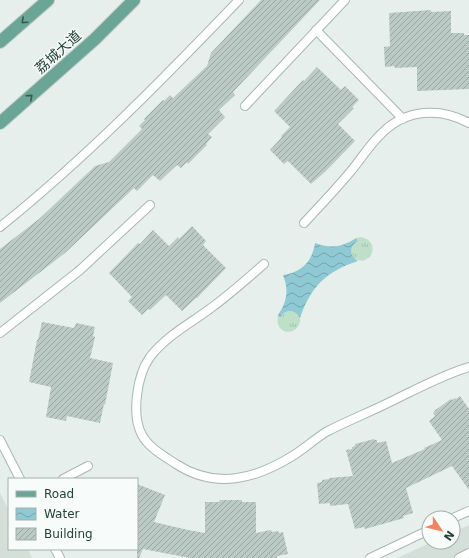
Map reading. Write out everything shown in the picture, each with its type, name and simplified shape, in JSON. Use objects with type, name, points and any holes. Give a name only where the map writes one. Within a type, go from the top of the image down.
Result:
[{"type":"main road","points":[[0,42],[48,0]]},
{"type":"main road","name":"荔城大道","points":[[0,122],[95,39],[134,0]]},
{"type":"lane","points":[[0,227],[120,121],[239,0]]},
{"type":"lane","points":[[245,106],[345,0]]},
{"type":"lane","points":[[316,30],[402,119]]},
{"type":"lane","points":[[304,223],[338,186],[382,133],[392,124],[402,119],[429,112],[439,112],[457,117],[469,123]]},
{"type":"lane","points":[[0,333],[80,270],[150,205]]},
{"type":"lane","points":[[264,264],[231,293],[170,338],[158,349],[145,366],[137,396],[136,412],[138,427],[144,438],[159,453],[192,473],[213,479],[231,479],[268,470],[294,455],[326,433],[447,375],[469,367]]},
{"type":"lane","points":[[0,440],[19,478]]},
{"type":"lane","points":[[65,478],[88,466]]},
{"type":"lane","points":[[370,558],[421,534]]},
{"type":"lane","points":[[459,558],[469,553]]},
{"type":"shaded area","points":[[0,493],[8,509],[8,550],[28,550],[32,558],[0,558]]},
{"type":"shaded area","points":[[469,525],[469,558],[397,558],[421,547],[421,550],[461,550],[461,528]]},
{"type":"green space","points":[[356,238],[365,238],[372,244],[373,250],[370,257],[363,261],[354,259],[351,251],[354,243],[358,241]]},
{"type":"green space","points":[[291,310],[297,313],[300,317],[300,322],[291,332],[286,332],[279,326],[277,321],[278,315],[280,316]]},
{"type":"water","points":[[356,238],[358,241],[355,243],[351,251],[355,259],[358,261],[337,270],[322,281],[309,297],[300,318],[296,313],[290,311],[282,314],[280,317],[278,315],[286,296],[286,286],[283,275],[290,274],[301,269],[309,261],[314,250],[315,243],[326,246],[336,246]]},
{"type":"building","points":[[261,0],[320,0],[233,92],[235,95],[219,110],[225,117],[208,134],[212,137],[206,144],[207,145],[188,164],[187,162],[181,168],[177,165],[160,181],[153,175],[137,191],[134,188],[65,253],[0,303],[0,249],[39,219],[95,166],[109,162],[142,129],[139,126],[145,120],[144,119],[163,100],[164,101],[170,95],[173,98],[207,66],[211,53]]},
{"type":"building","points":[[431,10],[431,12],[451,11],[451,33],[464,33],[464,35],[469,35],[469,89],[417,91],[417,67],[385,67],[384,47],[390,46],[389,13]]},
{"type":"building","points":[[317,67],[341,90],[345,86],[359,100],[352,107],[354,108],[338,124],[355,141],[311,184],[288,161],[284,164],[270,150],[290,127],[274,111]]},
{"type":"building","points":[[192,226],[206,241],[203,245],[226,268],[182,311],[166,295],[150,310],[148,309],[142,315],[128,301],[132,297],[109,273],[153,230],[169,246],[178,237],[179,239]]},
{"type":"building","points":[[42,322],[74,328],[76,323],[95,327],[93,336],[95,337],[90,358],[113,363],[100,423],[67,416],[66,421],[46,417],[51,387],[29,382]]},
{"type":"building","points":[[460,396],[469,409],[469,490],[452,466],[406,488],[413,513],[403,516],[404,518],[365,529],[364,527],[355,529],[348,504],[330,506],[330,503],[319,504],[317,483],[329,478],[353,476],[346,450],[352,449],[355,444],[374,439],[377,440],[377,443],[386,441],[392,463],[425,449],[424,448],[442,440],[429,421],[435,416],[433,413],[435,412],[434,411],[451,399],[456,399]]},
{"type":"building","points":[[138,484],[165,495],[154,522],[205,533],[205,502],[242,500],[242,502],[256,502],[256,533],[271,530],[272,532],[283,532],[288,554],[277,556],[278,558],[190,558],[143,549],[139,558],[137,558]]}]
